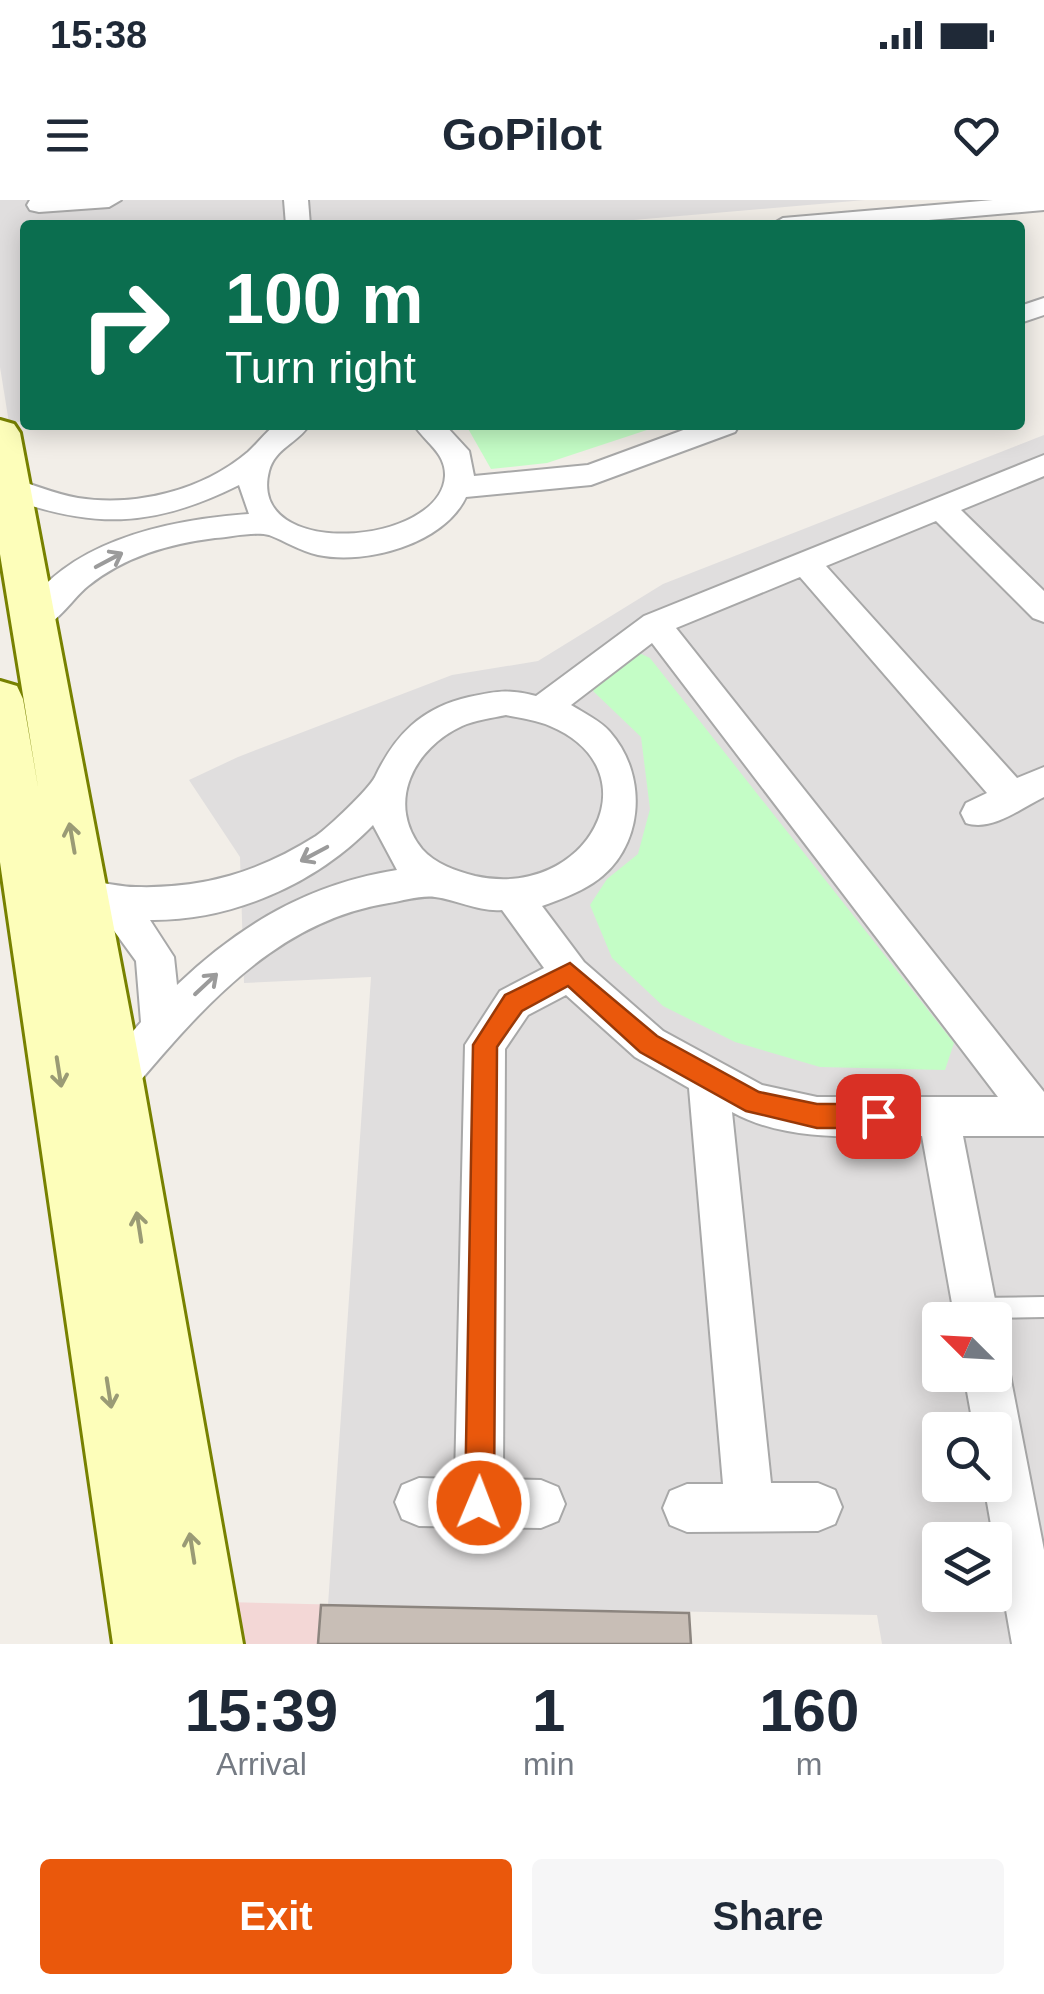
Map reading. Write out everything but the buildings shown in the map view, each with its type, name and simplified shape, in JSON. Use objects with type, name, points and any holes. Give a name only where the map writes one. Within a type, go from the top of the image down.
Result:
[{"type":"main road","points":[[0,433],[34,620],[99,899],[73,992],[115,1081],[208,1644]]},
{"type":"main road","points":[[0,699],[73,992],[148,1644]]},
{"type":"street","points":[[39,210],[110,200]]},
{"type":"street","points":[[800,220],[833,210],[1044,203]]},
{"type":"street","points":[[288,430],[268,445],[260,458],[253,486],[263,512],[274,524],[310,542],[332,547],[378,544],[420,528],[449,502],[456,488],[456,457],[433,430]]},
{"type":"street","points":[[456,488],[591,475],[712,430]]},
{"type":"street","points":[[10,488],[54,506],[108,512],[166,505],[218,486],[260,458]]},
{"type":"street","points":[[544,708],[655,624],[1044,465]]},
{"type":"street","points":[[940,508],[1044,610]]},
{"type":"street","points":[[34,620],[80,575],[140,543],[206,526],[274,524]]},
{"type":"street","points":[[804,563],[1028,789],[979,814]]},
{"type":"street","points":[[655,624],[1041,1117]]},
{"type":"street","points":[[99,899],[168,904],[239,893],[332,845],[386,790],[402,750],[436,720],[482,704],[506,702],[544,708],[573,720],[604,745],[620,780],[620,817],[613,836],[584,869],[563,882],[513,895],[462,890],[438,880],[403,850],[392,832],[386,790]]},
{"type":"street","points":[[115,1081],[161,1027],[256,936],[345,896],[438,880]]},
{"type":"street","points":[[513,895],[570,974],[649,1044],[755,1103],[817,1116],[1041,1117]]},
{"type":"street","points":[[99,899],[156,956],[161,1027]]},
{"type":"street","points":[[479,1503],[485,1045],[514,1003],[570,974]]},
{"type":"street","points":[[709,1080],[749,1507]]},
{"type":"street","points":[[938,1116],[974,1302]]},
{"type":"street","points":[[990,1392],[1037,1644]]},
{"type":"street","points":[[419,1502],[541,1504]]},
{"type":"street","points":[[688,1508],[818,1507]]},
{"type":"lane","points":[[1012,1310],[1044,1307]]},
{"type":"shaded area","points":[[0,200],[865,200],[633,220],[20,220],[20,422],[9,423],[0,367]]},
{"type":"shaded area","points":[[1044,435],[1044,1644],[882,1644],[877,1615],[328,1605],[371,977],[244,983],[240,857],[189,780],[238,757],[452,675],[538,661],[663,584]]},
{"type":"shaded area","points":[[224,1602],[683,1613],[685,1644],[234,1644]]},
{"type":"green space","points":[[469,430],[647,430],[547,463],[491,469]]},
{"type":"green space","points":[[637,652],[650,658],[954,1043],[945,1070],[820,1067],[735,1042],[663,1006],[612,958],[590,905],[607,879],[638,854],[650,809],[641,737],[593,691],[618,664]]},
{"type":"route","points":[[479,1503],[485,1045],[514,1003],[570,974],[649,1044],[755,1103],[817,1116],[878,1116]]}]
